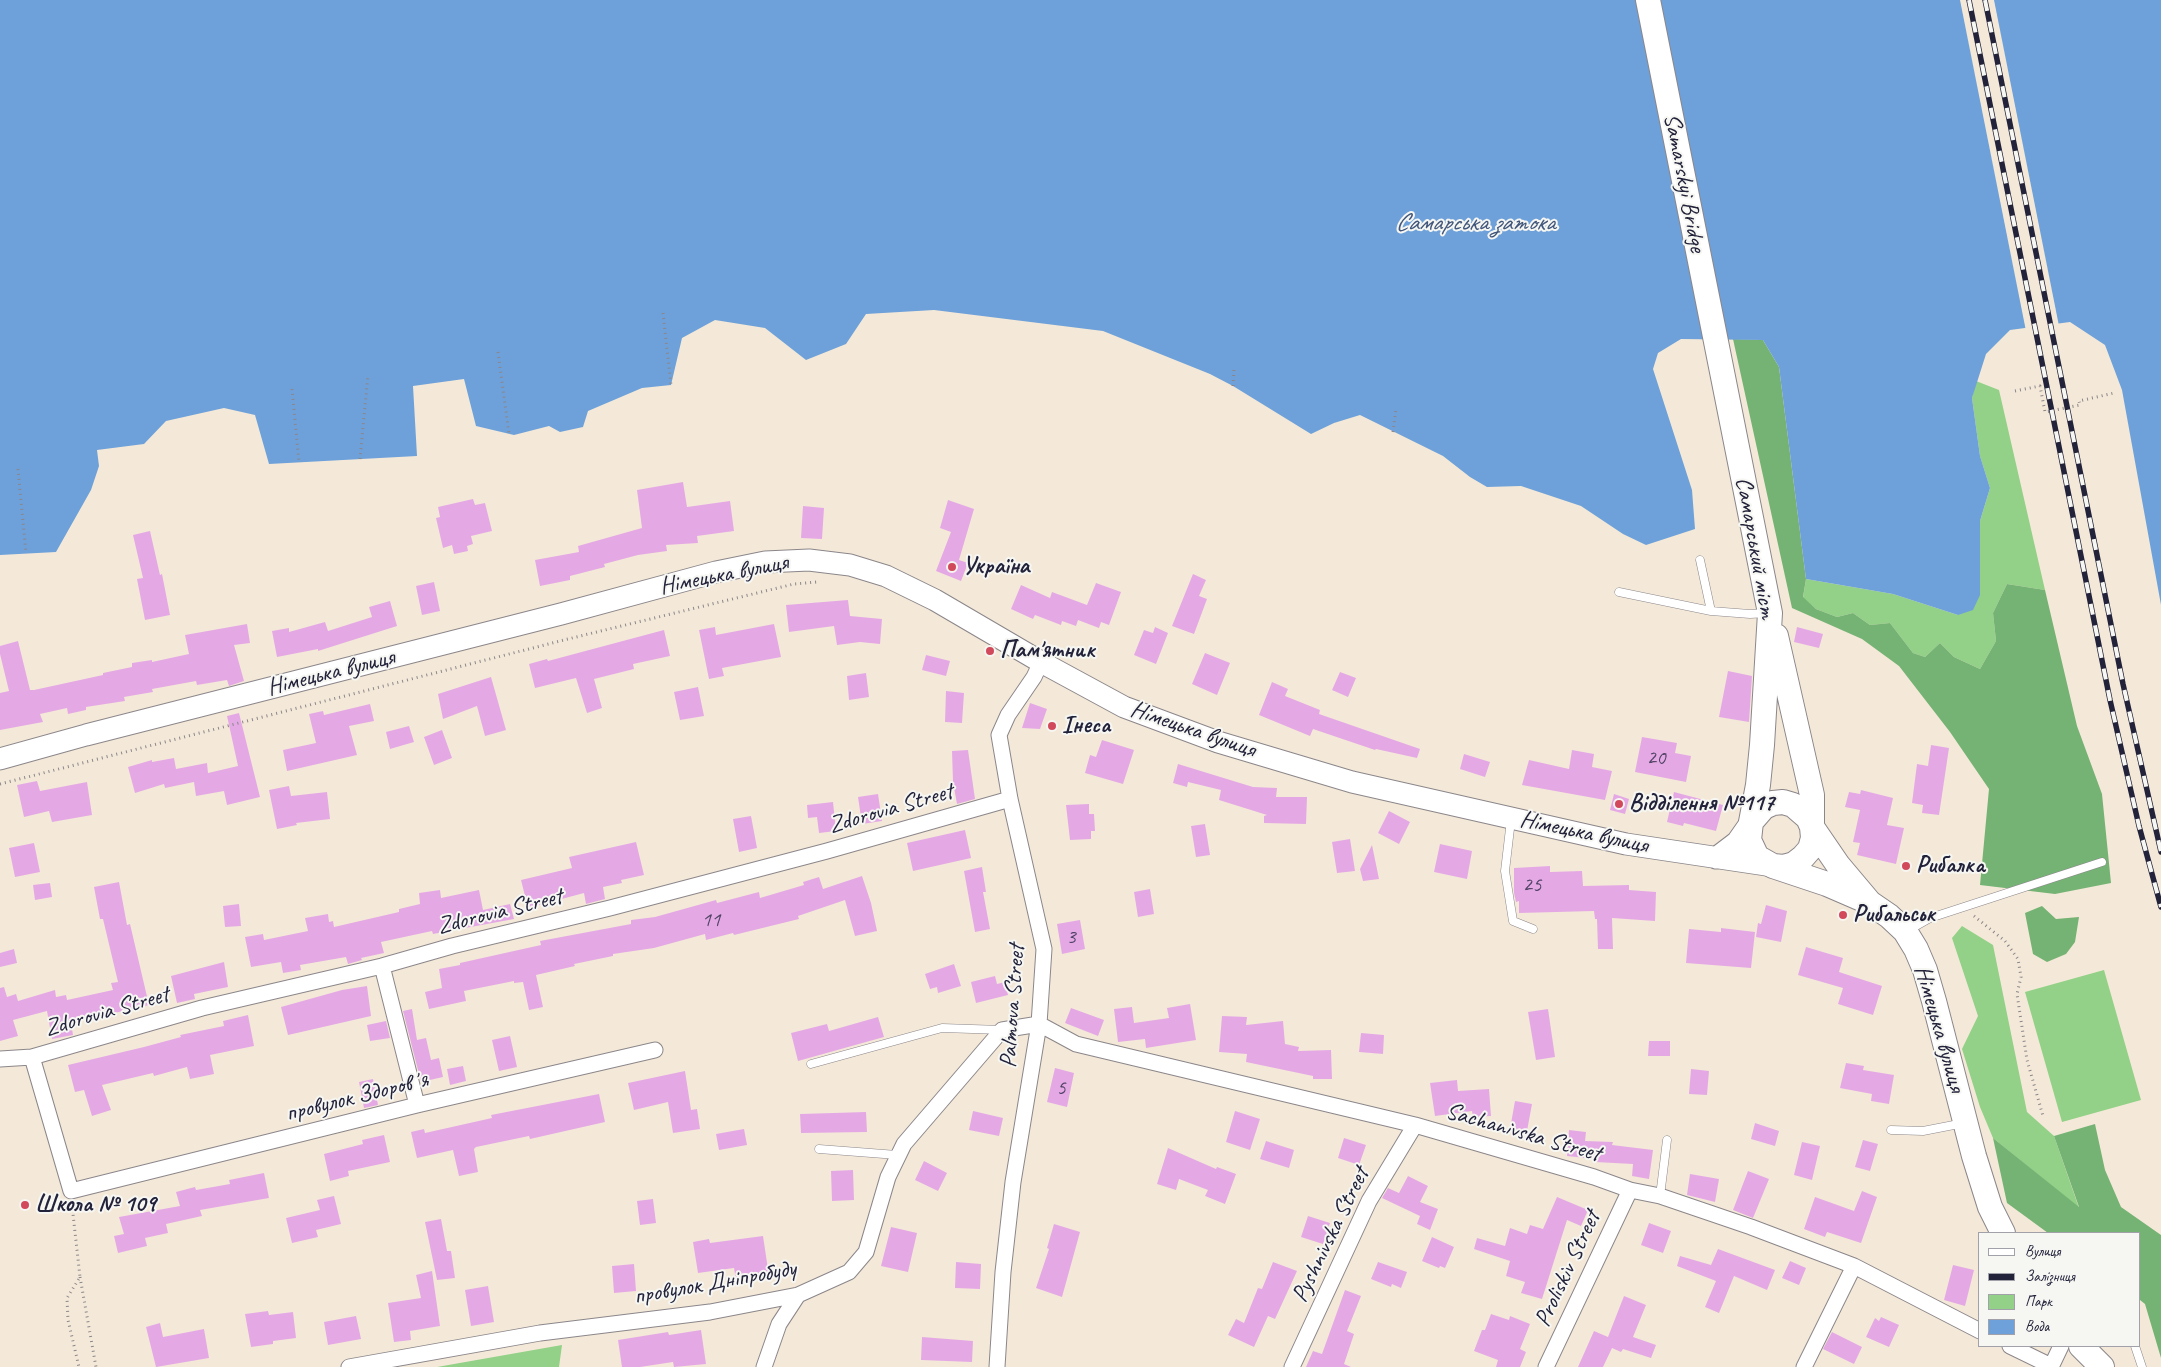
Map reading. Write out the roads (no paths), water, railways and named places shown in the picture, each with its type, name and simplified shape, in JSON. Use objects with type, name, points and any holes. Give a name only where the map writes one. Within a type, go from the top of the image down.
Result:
[{"type":"main road","name":"Samarskyi Bridge","points":[[1648,0],[1720,366]]},
{"type":"main road","name":"Самарський міст","points":[[1720,366],[1770,613],[1763,736],[1758,785],[1751,822]]},
{"type":"main road","name":"Німецька вулиця","points":[[0,759],[716,572],[765,562],[809,560],[850,565],[886,576],[935,600],[1041,662],[1124,707],[1218,742],[1352,782],[1626,844],[1773,866]]},
{"type":"main road","points":[[1770,613],[1812,795],[1813,838],[1810,848],[1794,864],[1784,867],[1773,866]]},
{"type":"main road","points":[[1716,858],[1737,842],[1764,807],[1773,803],[1783,802],[1802,810],[1812,827]]},
{"type":"main road","points":[[1751,822],[1748,831],[1752,849],[1757,857],[1773,866],[1827,884],[1870,903]]},
{"type":"main road","name":"Німецька вулиця","points":[[1812,827],[1838,865],[1870,903],[1906,931],[1925,970],[1990,1206],[2003,1232]]},
{"type":"main road","points":[[2082,1347],[2102,1367]]},
{"type":"street","name":"Palmova Street","points":[[997,1367],[1003,1272],[1013,1182],[1039,1024],[1044,949],[1010,799],[999,735],[1008,715],[1034,677],[1041,662]]},
{"type":"street","name":"Zdorovia Street","points":[[0,1059],[32,1057],[202,1008],[382,966],[452,946],[610,908],[827,851],[1010,799]]},
{"type":"street","points":[[382,966],[417,1105]]},
{"type":"street","points":[[1002,1030],[1039,1024]]},
{"type":"street","name":"Sachanivska Street","points":[[1039,1024],[1076,1044],[1415,1125],[1594,1177],[1630,1190],[1660,1196],[1751,1227],[1854,1266],[1978,1330]]},
{"type":"street","name":"провулок Дніпробуду","points":[[350,1367],[540,1333],[710,1312],[798,1295],[849,1272],[866,1252],[888,1177],[897,1155],[904,1144],[1002,1030]]},
{"type":"street","name":"провулок Здоровʼя","points":[[32,1057],[71,1191],[417,1105],[655,1050]]},
{"type":"street","name":"Pyshnivska Street","points":[[1292,1367],[1369,1201],[1415,1125]]},
{"type":"street","name":"Proliskiv Street","points":[[1546,1367],[1630,1190]]},
{"type":"street","points":[[1804,1367],[1854,1266]]},
{"type":"street","points":[[764,1367],[779,1324],[798,1295]]},
{"type":"street","points":[[2012,1347],[2051,1367],[2061,1347]]},
{"type":"lane","points":[[1700,560],[1711,610]]},
{"type":"lane","points":[[1619,592],[1711,610],[1750,614],[1770,613]]},
{"type":"lane","points":[[1511,818],[1505,871],[1513,921],[1533,928]]},
{"type":"lane","points":[[1906,931],[1930,918],[1962,906],[2102,862]]},
{"type":"lane","name":"Palmova Street","points":[[811,1064],[942,1028],[1002,1030]]},
{"type":"lane","points":[[1891,1130],[1923,1131],[1942,1129],[1966,1122]]},
{"type":"lane","points":[[1660,1196],[1667,1140]]},
{"type":"lane","points":[[818,1149],[897,1155]]},
{"type":"lane","points":[[2135,1347],[2142,1367]]},
{"type":"water","name":"Самарська затока","points":[[0,0],[2161,0],[2161,605],[2122,390],[2105,345],[2070,322],[2010,330],[1986,354],[1972,398],[1980,456],[1990,488],[1980,521],[1980,595],[1973,610],[1958,615],[1893,594],[1806,579],[1779,367],[1763,340],[1681,339],[1658,353],[1653,369],[1692,490],[1695,529],[1646,545],[1623,534],[1581,506],[1521,486],[1487,487],[1470,477],[1443,456],[1360,415],[1334,423],[1311,434],[1210,374],[1103,331],[934,310],[866,314],[846,344],[806,360],[765,328],[715,320],[682,338],[671,385],[642,388],[588,411],[583,427],[560,432],[549,426],[514,435],[476,426],[464,379],[413,386],[417,456],[269,464],[255,415],[224,408],[166,421],[144,444],[97,450],[99,466],[91,490],[56,552],[0,555]]},
{"type":"railway","points":[[1969,0],[2110,700],[2139,826],[2161,907]]},
{"type":"railway","points":[[1985,0],[2123,684],[2161,852]]},
{"type":"place","name":"Україна","points":[[952,567]]},
{"type":"place","name":"Пам'ятник","points":[[990,651]]},
{"type":"place","name":"Інеса","points":[[1052,726]]},
{"type":"place","name":"Відділення №117","points":[[1619,804]]},
{"type":"place","name":"Рибалка","points":[[1906,866]]},
{"type":"place","name":"Рибальськ","points":[[1843,915]]},
{"type":"place","name":"Школа № 109","points":[[25,1205]]}]
